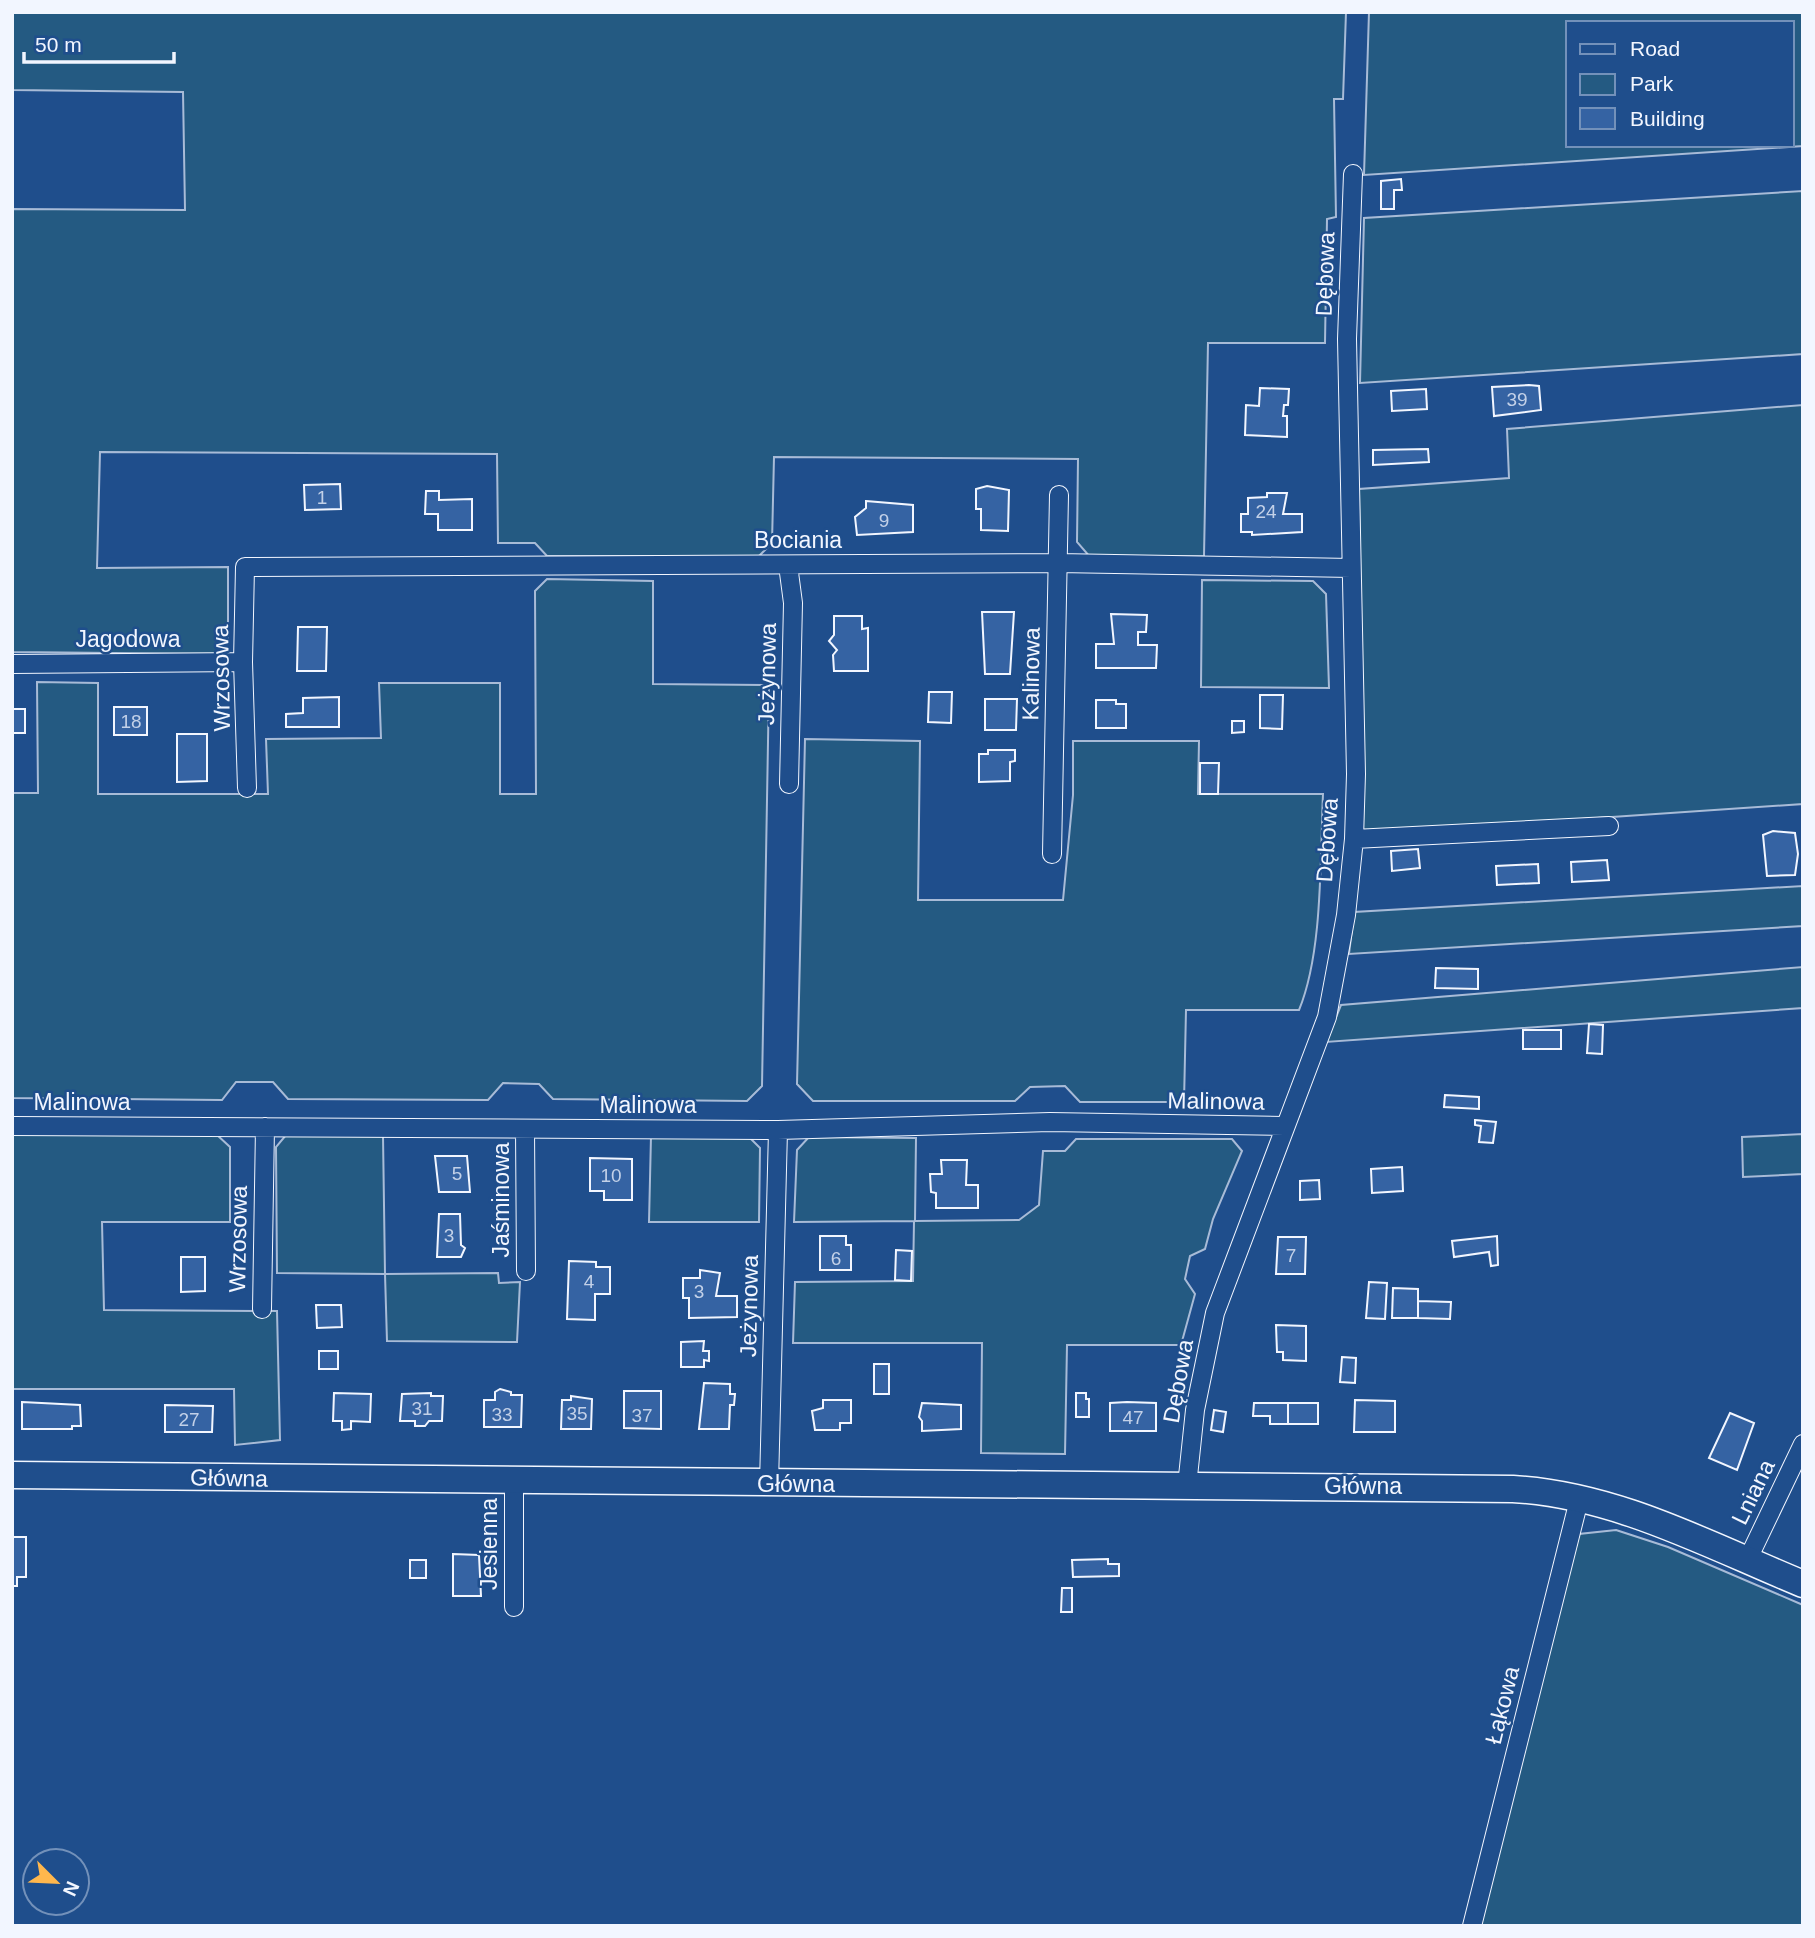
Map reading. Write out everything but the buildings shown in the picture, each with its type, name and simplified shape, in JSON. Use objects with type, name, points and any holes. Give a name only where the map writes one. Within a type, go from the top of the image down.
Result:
[{"type":"street","name":"Dębowa","points":[[1187,1486],[1195,1410],[1215,1313],[1327,1017],[1346,915],[1354,839],[1347,339],[1353,174]]},
{"type":"street","name":"Kalinowa","points":[[1052,854],[1059,495]]},
{"type":"street","name":"Bociania","points":[[245,566],[1058,563],[1352,568]]},
{"type":"street","name":"Jeżynowa","points":[[788,565],[793,603],[789,784]]},
{"type":"street","name":"Wrzosowa","points":[[245,566],[243,662],[247,788]]},
{"type":"street","name":"Jagodowa","points":[[12,664],[243,662]]},
{"type":"street","points":[[1354,839],[1609,826]]},
{"type":"street","name":"Malinowa","points":[[12,1126],[778,1130],[1050,1122],[1284,1126]]},
{"type":"street","name":"Wrzosowa","points":[[262,1309],[265,1127]]},
{"type":"street","name":"Jaśminowa","points":[[525,1129],[526,1271]]},
{"type":"street","name":"Jeżynowa","points":[[769,1484],[778,1130]]},
{"type":"street","name":"Lniana","points":[[1747,1561],[1803,1444]]},
{"type":"street","name":"Główna","points":[[12,1475],[514,1482],[1468,1487],[1554,1491],[1580,1496],[1636,1514],[1803,1584]]},
{"type":"street","name":"Jesienna","points":[[514,1482],[514,1607]]},
{"type":"street","name":"Łąkowa","points":[[1472,1926],[1580,1496]]},
{"type":"green space","points":[[12,12],[1346,12],[1343,99],[1334,99],[1336,217],[1327,219],[1325,343],[1208,343],[1204,556],[1090,557],[1077,542],[1078,459],[774,457],[772,543],[759,556],[547,556],[535,543],[498,543],[497,454],[100,452],[97,568],[228,567],[228,639],[216,654],[12,652],[12,209],[185,210],[183,92],[12,90]]},
{"type":"green space","points":[[1369,12],[1803,12],[1803,146],[1794,147],[1794,21],[1566,21],[1566,147],[1788,147],[1364,175]]},
{"type":"green space","points":[[1803,191],[1803,354],[1360,383],[1364,218]]},
{"type":"green space","points":[[1803,405],[1803,804],[1363,834],[1359,489],[1509,478],[1507,429]]},
{"type":"green space","points":[[547,579],[653,581],[653,684],[769,685],[762,1086],[747,1101],[553,1099],[539,1084],[503,1083],[488,1100],[288,1099],[273,1082],[236,1082],[222,1100],[12,1098],[12,793],[38,793],[37,682],[98,683],[98,794],[268,794],[266,739],[381,738],[379,683],[500,683],[500,794],[536,794],[535,591]]},
{"type":"green space","points":[[1202,580],[1313,581],[1326,594],[1329,688],[1201,687]]},
{"type":"green space","points":[[805,739],[920,741],[918,900],[1063,900],[1073,795],[1073,741],[1199,741],[1198,794],[1323,794],[1316,933],[1307,987],[1299,1010],[1186,1010],[1184,1102],[1080,1102],[1065,1086],[1030,1087],[1015,1101],[813,1101],[797,1084]]},
{"type":"green space","points":[[1803,886],[1803,926],[1349,954],[1354,912]]},
{"type":"green space","points":[[1803,967],[1803,1008],[1326,1042],[1341,1005]]},
{"type":"green space","points":[[12,1133],[216,1134],[230,1147],[230,1222],[102,1222],[104,1310],[277,1311],[280,1440],[235,1445],[234,1389],[12,1389]]},
{"type":"green space","points":[[1803,1134],[1803,1174],[1743,1177],[1742,1137]]},
{"type":"green space","points":[[286,1135],[383,1136],[385,1274],[277,1273],[276,1147]]},
{"type":"green space","points":[[651,1136],[749,1137],[760,1148],[759,1222],[649,1222]]},
{"type":"green space","points":[[809,1137],[916,1138],[915,1221],[1019,1220],[1039,1205],[1043,1151],[1065,1151],[1076,1139],[1232,1139],[1242,1151],[1213,1219],[1205,1249],[1190,1256],[1185,1279],[1195,1294],[1181,1345],[1067,1345],[1065,1454],[981,1453],[982,1343],[793,1343],[795,1282],[913,1281],[914,1221],[794,1222],[797,1150]]},
{"type":"green space","points":[[498,1273],[499,1283],[520,1282],[517,1342],[387,1341],[385,1274]]},
{"type":"green space","points":[[1616,1530],[1668,1547],[1803,1605],[1803,1926],[1475,1926],[1579,1534]]}]
